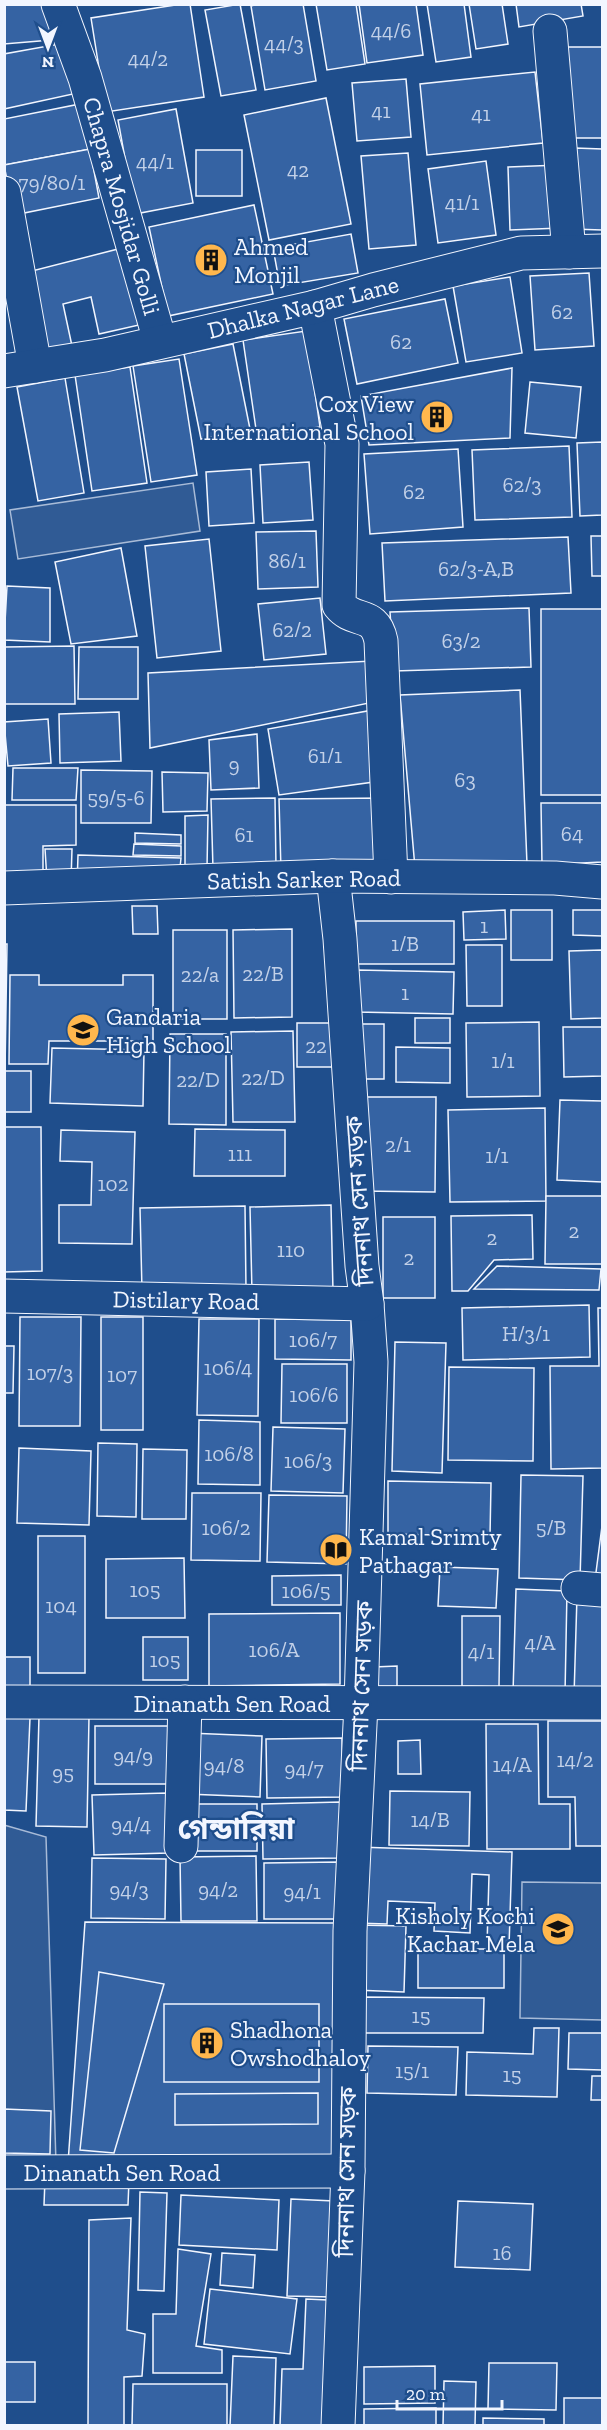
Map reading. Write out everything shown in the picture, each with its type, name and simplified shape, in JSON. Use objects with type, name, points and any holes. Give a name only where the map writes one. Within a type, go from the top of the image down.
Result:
[{"type":"street","name":"Chapra Mosjidar Golli","points":[[67,6],[160,341]]},
{"type":"street","points":[[550,31],[569,252]]},
{"type":"street","points":[[4,193],[20,369]]},
{"type":"street","name":"Dhalka Nagar Lane","points":[[20,369],[105,355],[315,307],[373,290],[522,253],[603,251]]},
{"type":"street","points":[[315,307],[342,444],[339,605],[344,611],[373,622],[379,629],[381,641],[392,877]]},
{"type":"street","name":"Satish Sarker Road","points":[[4,888],[333,876],[555,878],[603,882]]},
{"type":"street","name":"দিননাথ সেন সড়ক","points":[[333,876],[340,939],[361,1255],[371,1362],[361,1704],[348,2007],[348,2171],[338,2426]]},
{"type":"street","name":"Distilary Road","points":[[4,1296],[367,1304]]},
{"type":"street","name":"Dinanath Sen Road","points":[[4,1702],[603,1703]]},
{"type":"street","points":[[181,1846],[185,1702]]},
{"type":"street","name":"Dinanath Sen Road","points":[[4,2172],[348,2171]]},
{"type":"shaded area","points":[[193,483],[200,531],[18,559],[10,510]]},
{"type":"shaded area","points":[[4,1825],[46,1837],[56,2163],[5,2162]]},
{"type":"shaded area","points":[[522,1882],[602,1883],[602,2020],[520,2018]]},
{"type":"building","points":[[4,4],[53,4],[63,39],[4,44]]},
{"type":"building","points":[[190,4],[204,97],[106,112],[91,18]]},
{"type":"building","points":[[240,4],[256,90],[221,96],[205,10]]},
{"type":"building","points":[[303,4],[316,81],[265,90],[251,6]]},
{"type":"building","points":[[316,4],[356,4],[365,64],[327,70]]},
{"type":"building","points":[[359,4],[416,4],[423,55],[367,63]]},
{"type":"building","points":[[427,4],[464,4],[471,57],[436,62]]},
{"type":"building","points":[[469,4],[502,4],[508,44],[476,49]]},
{"type":"building","points":[[516,4],[581,4],[583,16],[519,27]]},
{"type":"building","points":[[59,44],[73,94],[4,109],[4,54]]},
{"type":"building","points":[[562,47],[602,47],[602,138],[564,138]]},
{"type":"building","points":[[535,72],[543,143],[427,155],[420,84]]},
{"type":"building","points":[[406,79],[411,137],[357,141],[352,83]]},
{"type":"building","points":[[326,98],[351,224],[269,240],[244,115]]},
{"type":"building","points":[[80,104],[90,149],[4,165],[4,119]]},
{"type":"building","points":[[176,109],[193,203],[135,214],[118,120]]},
{"type":"building","points":[[575,148],[602,149],[602,230],[572,229]]},
{"type":"building","points":[[90,149],[99,198],[14,215],[4,165]]},
{"type":"building","points":[[196,150],[242,150],[242,196],[196,196]]},
{"type":"building","points":[[408,153],[416,245],[369,249],[361,156]]},
{"type":"building","points":[[486,161],[496,235],[438,243],[428,169]]},
{"type":"building","points":[[559,165],[561,228],[510,230],[508,167]]},
{"type":"building","name":"Ahmed Monjil","points":[[254,205],[273,294],[168,316],[149,227]]},
{"type":"building","points":[[351,234],[358,273],[280,286],[273,248]]},
{"type":"building","points":[[122,248],[139,325],[99,334],[91,297],[63,304],[72,346],[37,354],[24,273]]},
{"type":"building","points":[[589,273],[594,346],[535,350],[530,276]]},
{"type":"building","points":[[510,277],[522,353],[466,362],[453,286]]},
{"type":"building","points":[[445,299],[458,363],[357,384],[344,319]]},
{"type":"building","points":[[306,331],[320,427],[257,436],[243,340]]},
{"type":"building","points":[[233,344],[250,429],[201,439],[184,354]]},
{"type":"building","points":[[179,359],[197,475],[151,482],[133,366]]},
{"type":"building","points":[[130,367],[147,483],[92,491],[75,375]]},
{"type":"building","name":"Cox View International School","points":[[512,368],[510,438],[369,445],[361,396]]},
{"type":"building","points":[[65,378],[84,493],[38,501],[17,387]]},
{"type":"building","points":[[530,382],[581,387],[576,438],[525,433]]},
{"type":"building","points":[[602,442],[602,515],[580,516],[577,443]]},
{"type":"building","points":[[569,446],[572,517],[475,520],[472,450]]},
{"type":"building","points":[[458,449],[463,527],[370,534],[364,454]]},
{"type":"building","points":[[309,462],[313,520],[263,523],[260,465]]},
{"type":"building","points":[[251,469],[254,523],[209,526],[206,472]]},
{"type":"building","points":[[316,531],[318,587],[258,589],[256,532]]},
{"type":"building","points":[[591,536],[602,536],[602,576],[592,576]]},
{"type":"building","points":[[568,537],[571,593],[385,601],[382,543]]},
{"type":"building","points":[[209,539],[221,651],[157,658],[145,546]]},
{"type":"building","points":[[121,548],[137,636],[71,644],[55,562]]},
{"type":"building","points":[[7,586],[50,588],[50,642],[4,640]]},
{"type":"building","points":[[320,598],[326,654],[264,660],[258,604]]},
{"type":"building","points":[[529,608],[531,667],[394,671],[390,612]]},
{"type":"building","points":[[541,609],[602,609],[602,795],[541,795]]},
{"type":"building","points":[[74,646],[75,704],[4,704],[5,647]]},
{"type":"building","points":[[79,647],[138,647],[138,699],[78,699]]},
{"type":"building","points":[[372,661],[374,702],[150,748],[148,673]]},
{"type":"building","points":[[520,690],[527,864],[415,868],[400,695]]},
{"type":"building","points":[[373,710],[381,781],[279,795],[268,729]]},
{"type":"building","points":[[119,712],[121,761],[60,763],[59,714]]},
{"type":"building","points":[[48,719],[51,763],[8,766],[4,722]]},
{"type":"building","points":[[257,734],[259,788],[211,790],[209,740]]},
{"type":"building","points":[[13,768],[78,768],[76,800],[12,800]]},
{"type":"building","points":[[81,770],[152,771],[151,823],[81,823]]},
{"type":"building","points":[[162,772],[208,773],[207,811],[163,812]]},
{"type":"building","points":[[275,798],[276,868],[213,869],[211,799]]},
{"type":"building","points":[[385,798],[385,869],[281,871],[279,799]]},
{"type":"building","points":[[541,803],[602,803],[602,862],[542,865]]},
{"type":"building","points":[[4,805],[76,805],[76,845],[43,846],[43,880],[4,881]]},
{"type":"building","points":[[208,815],[207,868],[185,868],[185,816]]},
{"type":"building","points":[[135,833],[181,835],[181,844],[135,843]]},
{"type":"building","points":[[134,844],[181,846],[181,856],[133,855]]},
{"type":"building","points":[[45,849],[72,849],[71,882],[47,880]]},
{"type":"building","points":[[78,855],[181,858],[178,887],[77,886]]},
{"type":"building","points":[[132,906],[157,906],[158,934],[133,934]]},
{"type":"building","points":[[505,910],[506,939],[464,940],[463,912]]},
{"type":"building","points":[[511,910],[552,910],[552,960],[511,960]]},
{"type":"building","points":[[573,910],[602,910],[602,936],[573,935]]},
{"type":"building","points":[[356,921],[454,921],[454,964],[356,964]]},
{"type":"building","points":[[292,929],[292,1017],[234,1018],[233,930]]},
{"type":"building","points":[[173,930],[227,930],[227,1019],[173,1019]]},
{"type":"building","points":[[4,944],[7,944],[5,1071],[31,1071],[31,1112],[4,1112]]},
{"type":"building","points":[[466,945],[502,945],[502,1006],[467,1006]]},
{"type":"building","points":[[602,950],[602,1018],[571,1019],[569,951]]},
{"type":"building","points":[[357,970],[454,972],[453,1014],[356,1012]]},
{"type":"building","points":[[10,975],[39,975],[39,985],[123,985],[123,975],[153,975],[153,1041],[49,1041],[48,1064],[9,1064]]},
{"type":"building","points":[[415,1018],[450,1018],[450,1043],[415,1043]]},
{"type":"building","points":[[539,1022],[540,1096],[467,1097],[466,1023]]},
{"type":"building","points":[[297,1023],[336,1023],[336,1067],[297,1067]]},
{"type":"building","points":[[351,1024],[384,1024],[384,1079],[351,1079]]},
{"type":"building","points":[[563,1027],[602,1027],[602,1076],[564,1077]]},
{"type":"building","points":[[293,1031],[295,1122],[233,1122],[231,1032]]},
{"type":"building","points":[[170,1034],[226,1034],[226,1125],[169,1124]]},
{"type":"building","points":[[396,1047],[450,1048],[450,1083],[396,1082]]},
{"type":"building","points":[[52,1048],[144,1050],[143,1106],[50,1103]]},
{"type":"building","points":[[362,1097],[436,1097],[435,1192],[361,1191]]},
{"type":"building","points":[[560,1100],[602,1101],[602,1182],[557,1180]]},
{"type":"building","points":[[545,1108],[546,1201],[450,1202],[448,1110]]},
{"type":"building","points":[[4,1127],[41,1127],[42,1271],[4,1272]]},
{"type":"building","points":[[195,1129],[285,1130],[285,1176],[194,1176]]},
{"type":"building","points":[[61,1130],[135,1132],[132,1244],[59,1243],[59,1205],[91,1205],[92,1162],[60,1161]]},
{"type":"building","points":[[546,1196],[602,1196],[602,1264],[545,1264]]},
{"type":"building","points":[[331,1205],[333,1291],[252,1293],[250,1207]]},
{"type":"building","points":[[245,1206],[246,1289],[142,1291],[140,1208]]},
{"type":"building","points":[[532,1215],[533,1259],[494,1260],[468,1291],[452,1291],[451,1216]]},
{"type":"building","points":[[383,1217],[435,1217],[435,1298],[383,1298]]},
{"type":"building","points":[[497,1266],[601,1269],[599,1290],[474,1289]]},
{"type":"building","points":[[589,1305],[590,1357],[463,1360],[462,1308]]},
{"type":"building","points":[[598,1308],[602,1308],[602,1468],[551,1469],[550,1366],[599,1366]]},
{"type":"building","points":[[20,1317],[81,1317],[80,1426],[19,1426]]},
{"type":"building","points":[[101,1317],[143,1317],[143,1430],[101,1430]]},
{"type":"building","points":[[199,1319],[259,1319],[258,1416],[197,1415]]},
{"type":"building","points":[[275,1319],[351,1320],[351,1360],[275,1359]]},
{"type":"building","points":[[395,1342],[446,1343],[442,1473],[392,1471]]},
{"type":"building","points":[[4,1346],[14,1346],[13,1393],[4,1393]]},
{"type":"building","points":[[282,1364],[347,1364],[347,1423],[281,1423]]},
{"type":"building","points":[[449,1367],[534,1368],[533,1461],[448,1460]]},
{"type":"building","points":[[199,1420],[260,1422],[260,1485],[198,1484]]},
{"type":"building","points":[[273,1427],[345,1429],[343,1493],[271,1491]]},
{"type":"building","points":[[98,1443],[137,1444],[136,1517],[97,1516]]},
{"type":"building","points":[[19,1448],[91,1451],[89,1525],[17,1523]]},
{"type":"building","points":[[143,1449],[187,1450],[186,1519],[142,1519]]},
{"type":"building","points":[[521,1475],[583,1476],[580,1580],[519,1578]]},
{"type":"building","points":[[388,1481],[491,1483],[490,1536],[388,1534]]},
{"type":"building","points":[[192,1493],[261,1493],[260,1561],[191,1560]]},
{"type":"building","points":[[269,1495],[347,1496],[346,1564],[267,1562]]},
{"type":"building","points":[[602,1526],[602,1581],[595,1580]]},
{"type":"building","points":[[38,1536],[85,1536],[85,1673],[38,1673]]},
{"type":"building","points":[[184,1558],[185,1618],[106,1618],[106,1559]]},
{"type":"building","points":[[440,1567],[498,1569],[496,1608],[438,1606]]},
{"type":"building","points":[[341,1575],[341,1605],[272,1605],[272,1576]]},
{"type":"building","points":[[516,1589],[567,1591],[565,1694],[513,1693]]},
{"type":"building","points":[[577,1596],[602,1597],[602,1697],[574,1696]]},
{"type":"building","points":[[340,1613],[340,1684],[209,1686],[209,1614]]},
{"type":"building","points":[[462,1616],[500,1616],[499,1687],[462,1686]]},
{"type":"building","points":[[143,1637],[188,1637],[188,1680],[143,1680]]},
{"type":"building","points":[[4,1657],[30,1657],[30,1687],[4,1687]]},
{"type":"building","points":[[397,1666],[397,1694],[374,1694],[374,1667]]},
{"type":"building","points":[[39,1716],[89,1717],[87,1827],[36,1826]]},
{"type":"building","points":[[4,1717],[30,1718],[26,1811],[4,1810]]},
{"type":"building","points":[[548,1721],[602,1721],[602,1846],[576,1846],[575,1797],[548,1797]]},
{"type":"building","points":[[486,1724],[538,1724],[539,1804],[570,1804],[570,1849],[487,1849]]},
{"type":"building","points":[[95,1726],[171,1726],[171,1784],[95,1784]]},
{"type":"building","points":[[188,1733],[262,1736],[260,1797],[186,1794]]},
{"type":"building","points":[[342,1738],[343,1797],[267,1798],[266,1739]]},
{"type":"building","points":[[420,1740],[421,1774],[398,1774],[398,1741]]},
{"type":"building","points":[[390,1791],[470,1792],[469,1846],[389,1845]]},
{"type":"building","points":[[167,1793],[169,1853],[94,1855],[92,1795]]},
{"type":"building","points":[[340,1802],[340,1858],[263,1859],[262,1804]]},
{"type":"building","points":[[188,1804],[257,1804],[257,1851],[188,1851]]},
{"type":"building","points":[[357,1847],[512,1852],[509,1947],[487,1946],[489,1875],[472,1874],[470,1933],[434,1931],[435,1903],[388,1901],[387,1924],[355,1923]]},
{"type":"building","points":[[256,1856],[257,1921],[181,1921],[180,1857]]},
{"type":"building","points":[[92,1858],[166,1859],[165,1919],[91,1918]]},
{"type":"building","points":[[339,1862],[340,1919],[264,1919],[264,1863]]},
{"type":"building","name":"Shadhona Owshodhaloy","points":[[85,1922],[338,1923],[335,2165],[68,2163]]},
{"type":"building","points":[[356,1925],[406,1926],[404,1992],[354,1990]]},
{"type":"building","points":[[418,1949],[504,1949],[504,1988],[418,1988]]},
{"type":"building","points":[[99,1972],[164,1984],[114,2153],[80,2150]]},
{"type":"building","points":[[359,1997],[484,1998],[483,2033],[359,2033]]},
{"type":"building","points":[[164,2004],[319,2004],[319,2082],[164,2082]]},
{"type":"building","points":[[534,2028],[559,2028],[557,2097],[466,2095],[467,2052],[533,2054]]},
{"type":"building","points":[[569,2033],[602,2033],[602,2070],[568,2069]]},
{"type":"building","points":[[368,2046],[458,2047],[456,2095],[367,2093]]},
{"type":"building","points":[[592,2076],[602,2076],[602,2100],[591,2100]]},
{"type":"building","points":[[318,2093],[318,2124],[175,2125],[175,2094]]},
{"type":"building","points":[[4,2109],[51,2111],[50,2154],[4,2153]]},
{"type":"building","points":[[45,2179],[129,2180],[128,2205],[44,2205]]},
{"type":"building","points":[[140,2192],[167,2193],[164,2291],[138,2290]]},
{"type":"building","points":[[181,2195],[279,2200],[277,2250],[179,2245]]},
{"type":"building","points":[[291,2199],[334,2201],[332,2297],[287,2296]]},
{"type":"building","points":[[458,2201],[533,2204],[530,2270],[455,2267]]},
{"type":"building","points":[[131,2218],[127,2330],[145,2334],[142,2376],[124,2377],[124,2426],[88,2426],[89,2220]]},
{"type":"building","points":[[178,2249],[211,2254],[196,2346],[222,2350],[222,2373],[153,2373],[153,2314],[176,2314]]},
{"type":"building","points":[[222,2253],[255,2255],[253,2288],[220,2285]]},
{"type":"building","points":[[210,2289],[297,2299],[290,2354],[204,2344]]},
{"type":"building","points":[[306,2299],[328,2300],[324,2426],[280,2426],[282,2369],[303,2369]]},
{"type":"building","points":[[233,2356],[276,2358],[274,2426],[230,2426]]},
{"type":"building","points":[[4,2362],[35,2362],[35,2402],[4,2402]]},
{"type":"building","points":[[489,2363],[557,2363],[556,2410],[488,2409]]},
{"type":"building","points":[[435,2366],[435,2403],[364,2404],[364,2367]]},
{"type":"building","points":[[444,2381],[476,2382],[475,2426],[443,2426]]},
{"type":"building","points":[[133,2384],[227,2384],[227,2426],[132,2426]]},
{"type":"building","points":[[564,2398],[602,2398],[602,2426],[564,2426]]},
{"type":"building","points":[[436,2408],[436,2426],[364,2426],[364,2409]]},
{"type":"building","points":[[483,2418],[544,2419],[544,2426],[483,2426]]},
{"type":"place","name":"Ahmed Monjil","points":[[211,260]]},
{"type":"place","name":"Cox View International School","points":[[437,417]]},
{"type":"place","name":"Gandaria High School","points":[[83,1030]]},
{"type":"place","name":"Kamal Srimty Pathagar","points":[[336,1550]]},
{"type":"place","name":"Kisholy Kochi Kachar Mela","points":[[558,1929]]},
{"type":"place","name":"Shadhona Owshodhaloy","points":[[207,2043]]},
{"type":"district","name":"গেন্ডারিয়া","points":[[236,1829]]}]
